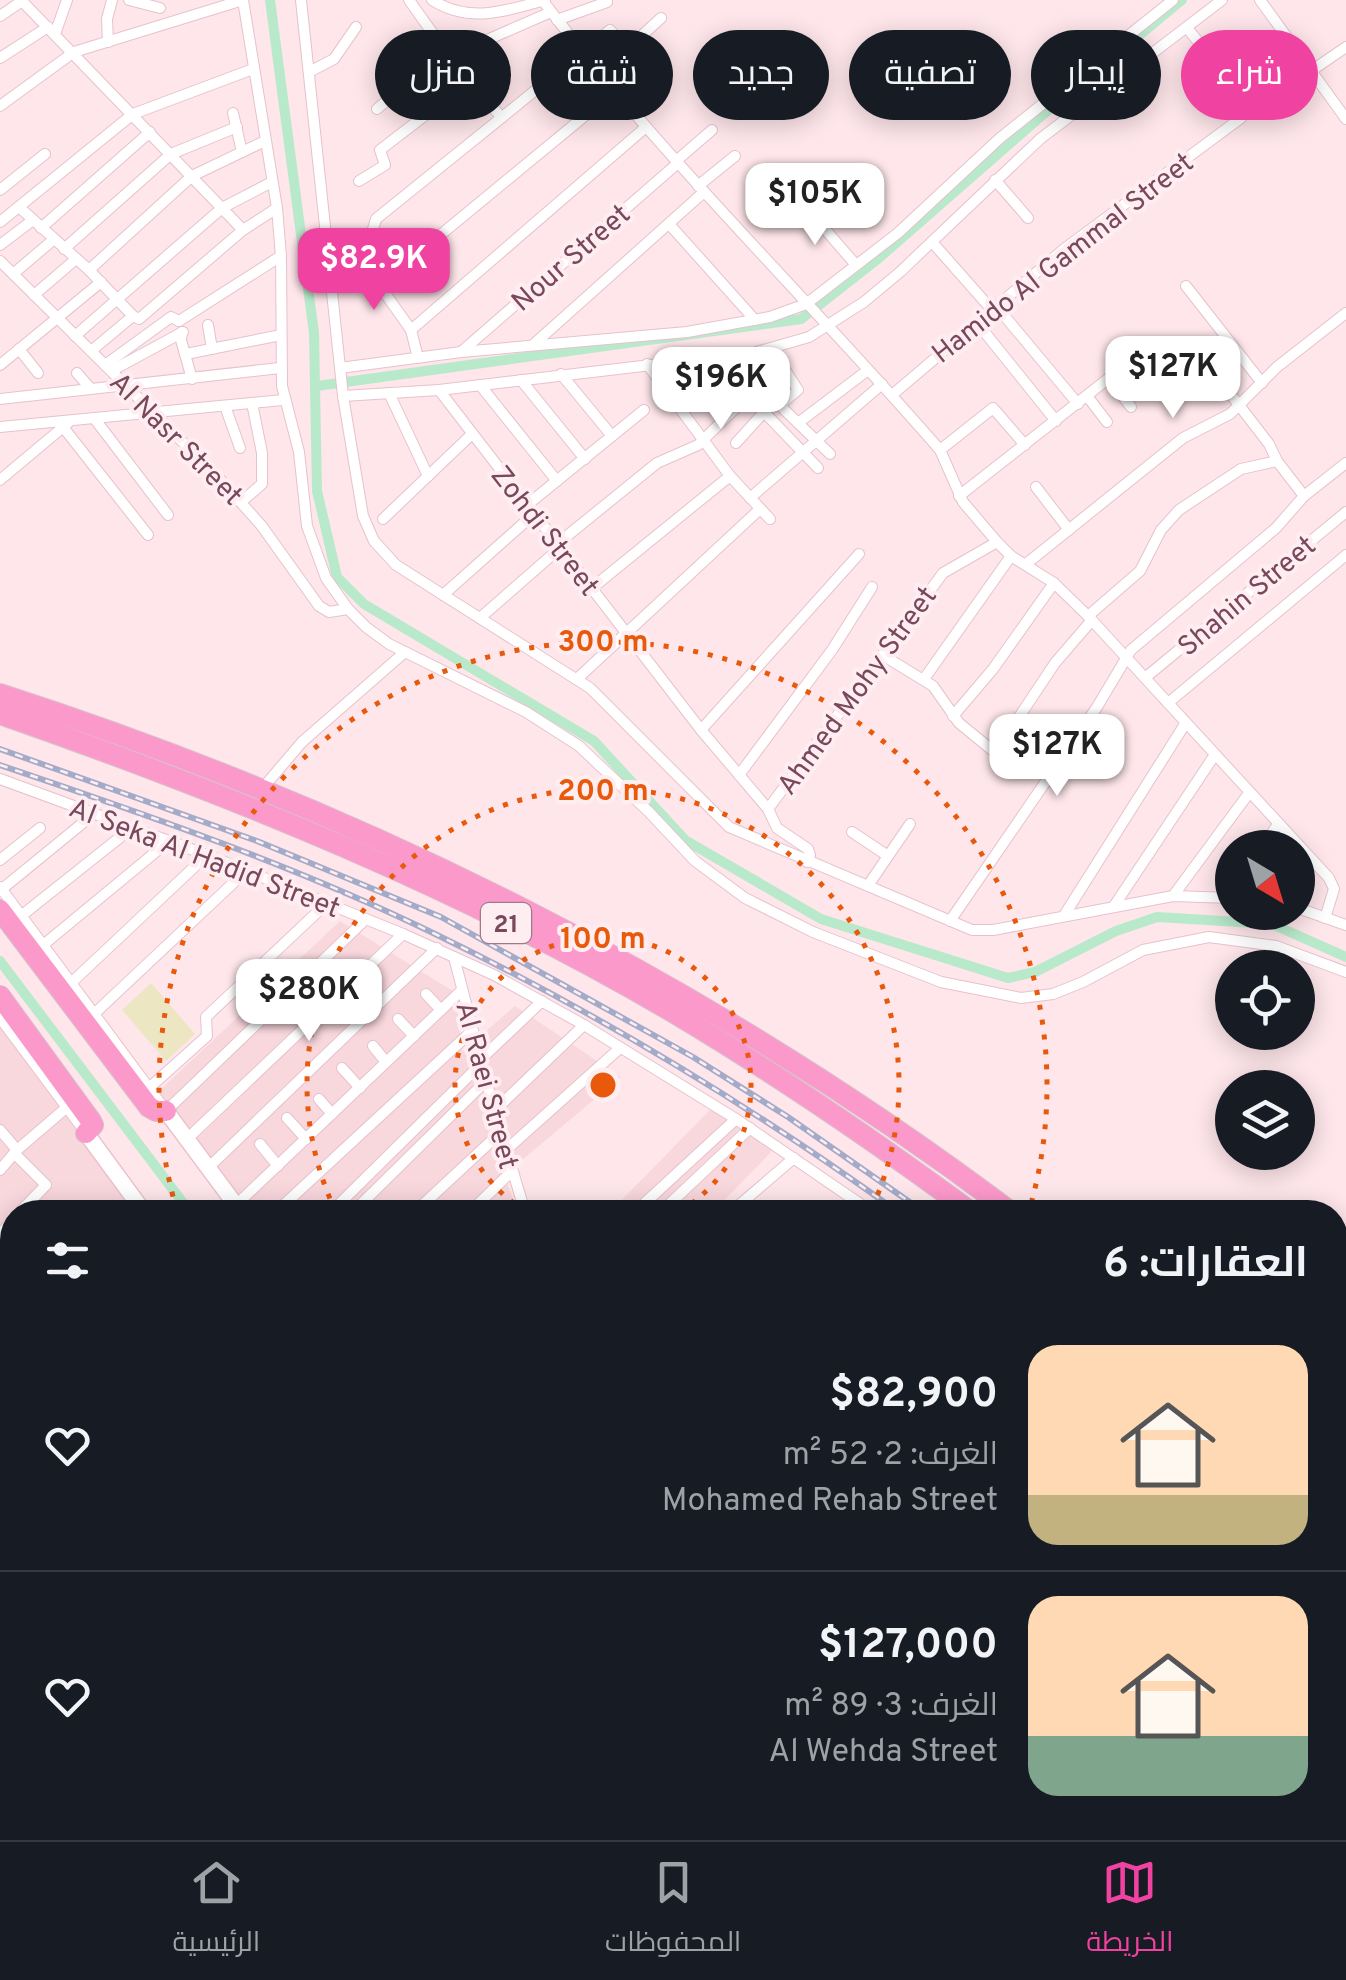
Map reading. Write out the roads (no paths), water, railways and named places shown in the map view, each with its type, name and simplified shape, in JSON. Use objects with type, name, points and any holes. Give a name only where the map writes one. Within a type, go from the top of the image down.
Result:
[{"type":"highway","name":"21","points":[[0,694],[262,789],[508,899],[684,996],[830,1086],[994,1200]]},
{"type":"highway","name":"21","points":[[0,714],[291,824],[542,941],[675,1014],[810,1098],[954,1200]]},
{"type":"highway","points":[[0,895],[149,1107],[166,1112]]},
{"type":"highway","points":[[0,996],[92,1121],[86,1133]]},
{"type":"street","points":[[0,58],[52,30],[67,0]]},
{"type":"street","points":[[108,42],[107,18],[112,0]]},
{"type":"street","points":[[129,0],[160,4],[161,25]]},
{"type":"street","points":[[0,106],[74,52],[243,0],[282,256],[280,368],[284,400],[299,452],[311,544],[326,578],[366,627],[405,652],[490,692],[578,746],[649,812],[694,861],[745,898],[842,945],[941,982],[1021,998],[1053,994],[1083,982],[1122,958],[1164,943],[1209,937],[1276,946],[1346,972]]},
{"type":"street","points":[[301,0],[343,396],[367,530],[396,565],[578,678],[730,827],[950,920],[980,931],[1173,896],[1215,896]]},
{"type":"street","points":[[408,0],[430,30]]},
{"type":"street","points":[[432,0],[458,13],[472,15],[545,0],[565,30]]},
{"type":"street","points":[[340,368],[462,352],[687,332],[808,306],[913,220],[1000,138],[1173,0]]},
{"type":"street","points":[[343,396],[439,390],[772,350],[864,302],[1063,120],[1222,0]]},
{"type":"street","points":[[1260,0],[1282,30]]},
{"type":"street","points":[[0,16],[21,1],[244,230]]},
{"type":"street","points":[[511,32],[607,2]]},
{"type":"street","points":[[647,30],[661,18]]},
{"type":"street","points":[[309,72],[334,59],[356,27]]},
{"type":"street","name":"Hamido Al Gammal Street","points":[[892,394],[1124,202],[1235,123],[1245,110],[1242,96],[1186,28]]},
{"type":"street","points":[[1318,66],[1346,47]]},
{"type":"street","points":[[0,222],[133,114],[254,70]]},
{"type":"street","points":[[1318,80],[1346,118]]},
{"type":"street","points":[[511,109],[531,93]]},
{"type":"street","points":[[233,114],[242,152]]},
{"type":"street","points":[[359,182],[385,165],[380,150],[419,120]]},
{"type":"street","points":[[387,279],[372,229],[378,217],[497,120]]},
{"type":"street","points":[[418,358],[411,330],[382,289],[387,279],[579,120]]},
{"type":"street","points":[[640,120],[940,450],[959,496],[997,542],[1011,556],[1054,583],[1127,655],[1185,724],[1333,883],[1326,918]]},
{"type":"street","points":[[64,250],[171,154],[236,127]]},
{"type":"street","points":[[411,330],[646,127]]},
{"type":"street","name":"Nour Street","points":[[462,352],[712,130]]},
{"type":"street","points":[[0,245],[37,224],[150,132]]},
{"type":"street","points":[[89,270],[192,176],[266,141]]},
{"type":"street","points":[[0,190],[46,154]]},
{"type":"street","points":[[533,345],[669,224],[735,156]]},
{"type":"street","points":[[994,180],[1028,218]]},
{"type":"street","points":[[75,336],[222,208],[272,182]]},
{"type":"street","points":[[804,205],[856,265]]},
{"type":"street","points":[[20,206],[139,319],[244,230],[277,208]]},
{"type":"street","points":[[669,224],[755,320]]},
{"type":"street","points":[[4,268],[53,240]]},
{"type":"street","points":[[932,242],[1082,400],[1108,422]]},
{"type":"street","points":[[108,368],[160,344],[282,256]]},
{"type":"street","points":[[34,295],[76,259]]},
{"type":"street","name":"Al Nasr Street","points":[[4,268],[241,502],[319,606],[329,612],[348,608]]},
{"type":"street","points":[[0,364],[101,282]]},
{"type":"street","points":[[1186,286],[1262,383]]},
{"type":"street","points":[[1026,564],[1183,438],[1239,406],[1346,313]]},
{"type":"street","points":[[91,352],[133,316]]},
{"type":"street","points":[[108,368],[172,316],[181,327],[192,378]]},
{"type":"street","points":[[978,324],[1056,421]]},
{"type":"street","points":[[208,325],[212,348]]},
{"type":"street","points":[[238,330],[239,343]]},
{"type":"street","points":[[150,332],[160,344]]},
{"type":"street","points":[[186,354],[281,335]]},
{"type":"street","points":[[959,496],[1109,378],[1164,346],[1186,368],[1210,370],[1269,444],[1304,496]]},
{"type":"street","points":[[19,350],[38,374]]},
{"type":"street","points":[[736,443],[764,412],[798,390],[772,350]]},
{"type":"street","points":[[734,354],[830,454]]},
{"type":"street","points":[[648,364],[702,441],[770,519]]},
{"type":"street","points":[[0,399],[280,368]]},
{"type":"street","points":[[798,423],[868,370]]},
{"type":"street","points":[[77,374],[90,388]]},
{"type":"street","points":[[561,374],[612,436]]},
{"type":"street","points":[[1109,378],[1131,407]]},
{"type":"street","points":[[521,380],[585,459]]},
{"type":"street","points":[[750,498],[882,384]]},
{"type":"street","points":[[480,385],[557,481]]},
{"type":"street","points":[[480,618],[657,462],[693,448],[760,385]]},
{"type":"street","name":"Zohdi Street","points":[[439,390],[701,730],[768,809],[777,828],[808,850],[807,862]]},
{"type":"street","points":[[390,393],[428,476]]},
{"type":"street","points":[[3,428],[284,400]]},
{"type":"street","points":[[241,502],[262,484],[262,453],[252,403]]},
{"type":"street","points":[[225,406],[240,448]]},
{"type":"street","points":[[940,450],[994,408],[1025,445]]},
{"type":"street","points":[[443,595],[557,481],[644,410]]},
{"type":"street","points":[[764,412],[818,468]]},
{"type":"street","points":[[94,418],[168,515]]},
{"type":"street","points":[[0,480],[67,424]]},
{"type":"street","points":[[67,424],[148,535]]},
{"type":"street","points":[[382,518],[472,434]]},
{"type":"street","points":[[884,656],[924,679],[953,716],[992,750],[1000,747],[1058,659],[1090,618],[1140,571],[1160,530],[1178,510],[1224,478],[1277,461]]},
{"type":"street","points":[[950,920],[1097,707],[1127,655],[1346,463]]},
{"type":"street","points":[[592,588],[730,476]]},
{"type":"street","points":[[1036,487],[1069,530]]},
{"type":"street","points":[[578,678],[760,509]]},
{"type":"street","name":"Shahin Street","points":[[1146,677],[1346,512]]},
{"type":"street","name":"Ahmed Mohy Street","points":[[768,809],[943,573],[997,542]]},
{"type":"street","points":[[701,730],[859,554]]},
{"type":"street","points":[[1168,703],[1346,555]]},
{"type":"street","points":[[924,679],[1011,556]]},
{"type":"street","points":[[953,716],[1054,583]]},
{"type":"street","points":[[739,775],[832,650],[872,587]]},
{"type":"street","points":[[262,789],[302,742],[405,652]]},
{"type":"street","points":[[1065,914],[1185,724]]},
{"type":"street","points":[[1114,906],[1214,756]]},
{"type":"street","name":"Al Seka Al Hadid Street","points":[[0,779],[207,855],[437,948],[584,1025],[750,1128],[855,1200]]},
{"type":"street","points":[[1173,896],[1249,793]]},
{"type":"street","points":[[95,813],[0,895],[21,916],[231,1200]]},
{"type":"street","points":[[870,884],[910,824]]},
{"type":"street","points":[[1274,830],[1278,824]]},
{"type":"street","points":[[21,916],[133,827]]},
{"type":"street","points":[[0,860],[40,828]]},
{"type":"street","points":[[852,832],[888,856]]},
{"type":"street","points":[[42,946],[169,841]]},
{"type":"street","points":[[70,984],[207,855]]},
{"type":"street","points":[[93,1014],[246,871]]},
{"type":"street","points":[[150,1088],[207,1036],[206,1017],[326,904]]},
{"type":"street","points":[[1315,914],[1346,925]]},
{"type":"street","points":[[166,1112],[366,919]]},
{"type":"street","points":[[187,1139],[403,934]]},
{"type":"street","points":[[208,1168],[437,948]]},
{"type":"street","name":"Al Raei Street","points":[[454,957],[521,1200]]},
{"type":"street","points":[[246,1200],[462,990]]},
{"type":"street","points":[[426,994],[441,1010]]},
{"type":"street","points":[[343,1200],[542,1001]]},
{"type":"street","points":[[0,1018],[135,1200]]},
{"type":"street","points":[[398,1019],[414,1036]]},
{"type":"street","points":[[494,1111],[584,1025]]},
{"type":"street","points":[[289,1200],[472,1030]]},
{"type":"street","points":[[373,1046],[386,1062]]},
{"type":"street","points":[[506,1150],[620,1048]]},
{"type":"street","points":[[342,1068],[360,1088]]},
{"type":"street","points":[[365,1200],[486,1081]]},
{"type":"street","points":[[319,1099],[332,1114]]},
{"type":"street","points":[[0,1170],[66,1108]]},
{"type":"street","points":[[287,1118],[306,1139]]},
{"type":"street","points":[[647,1200],[736,1119]]},
{"type":"street","points":[[673,1200],[750,1128]]},
{"type":"street","points":[[0,1130],[46,1186],[32,1200]]},
{"type":"street","points":[[429,1200],[500,1132]]},
{"type":"street","points":[[260,1144],[278,1166]]},
{"type":"street","points":[[745,1200],[794,1158]]},
{"type":"street","points":[[486,1200],[512,1170]]},
{"type":"waterway","points":[[270,0],[314,333],[317,491],[337,577],[364,604],[594,741],[685,840],[821,919],[1008,978],[1035,972],[1116,931],[1157,917],[1272,924],[1346,957]]},
{"type":"waterway","points":[[317,386],[801,319],[879,258],[1182,0]]},
{"type":"waterway","points":[[0,961],[181,1200]]},
{"type":"railway","points":[[0,749],[257,841],[441,917],[693,1057],[907,1200]]},
{"type":"railway","points":[[0,765],[272,863],[492,962],[670,1062],[881,1200]]}]
